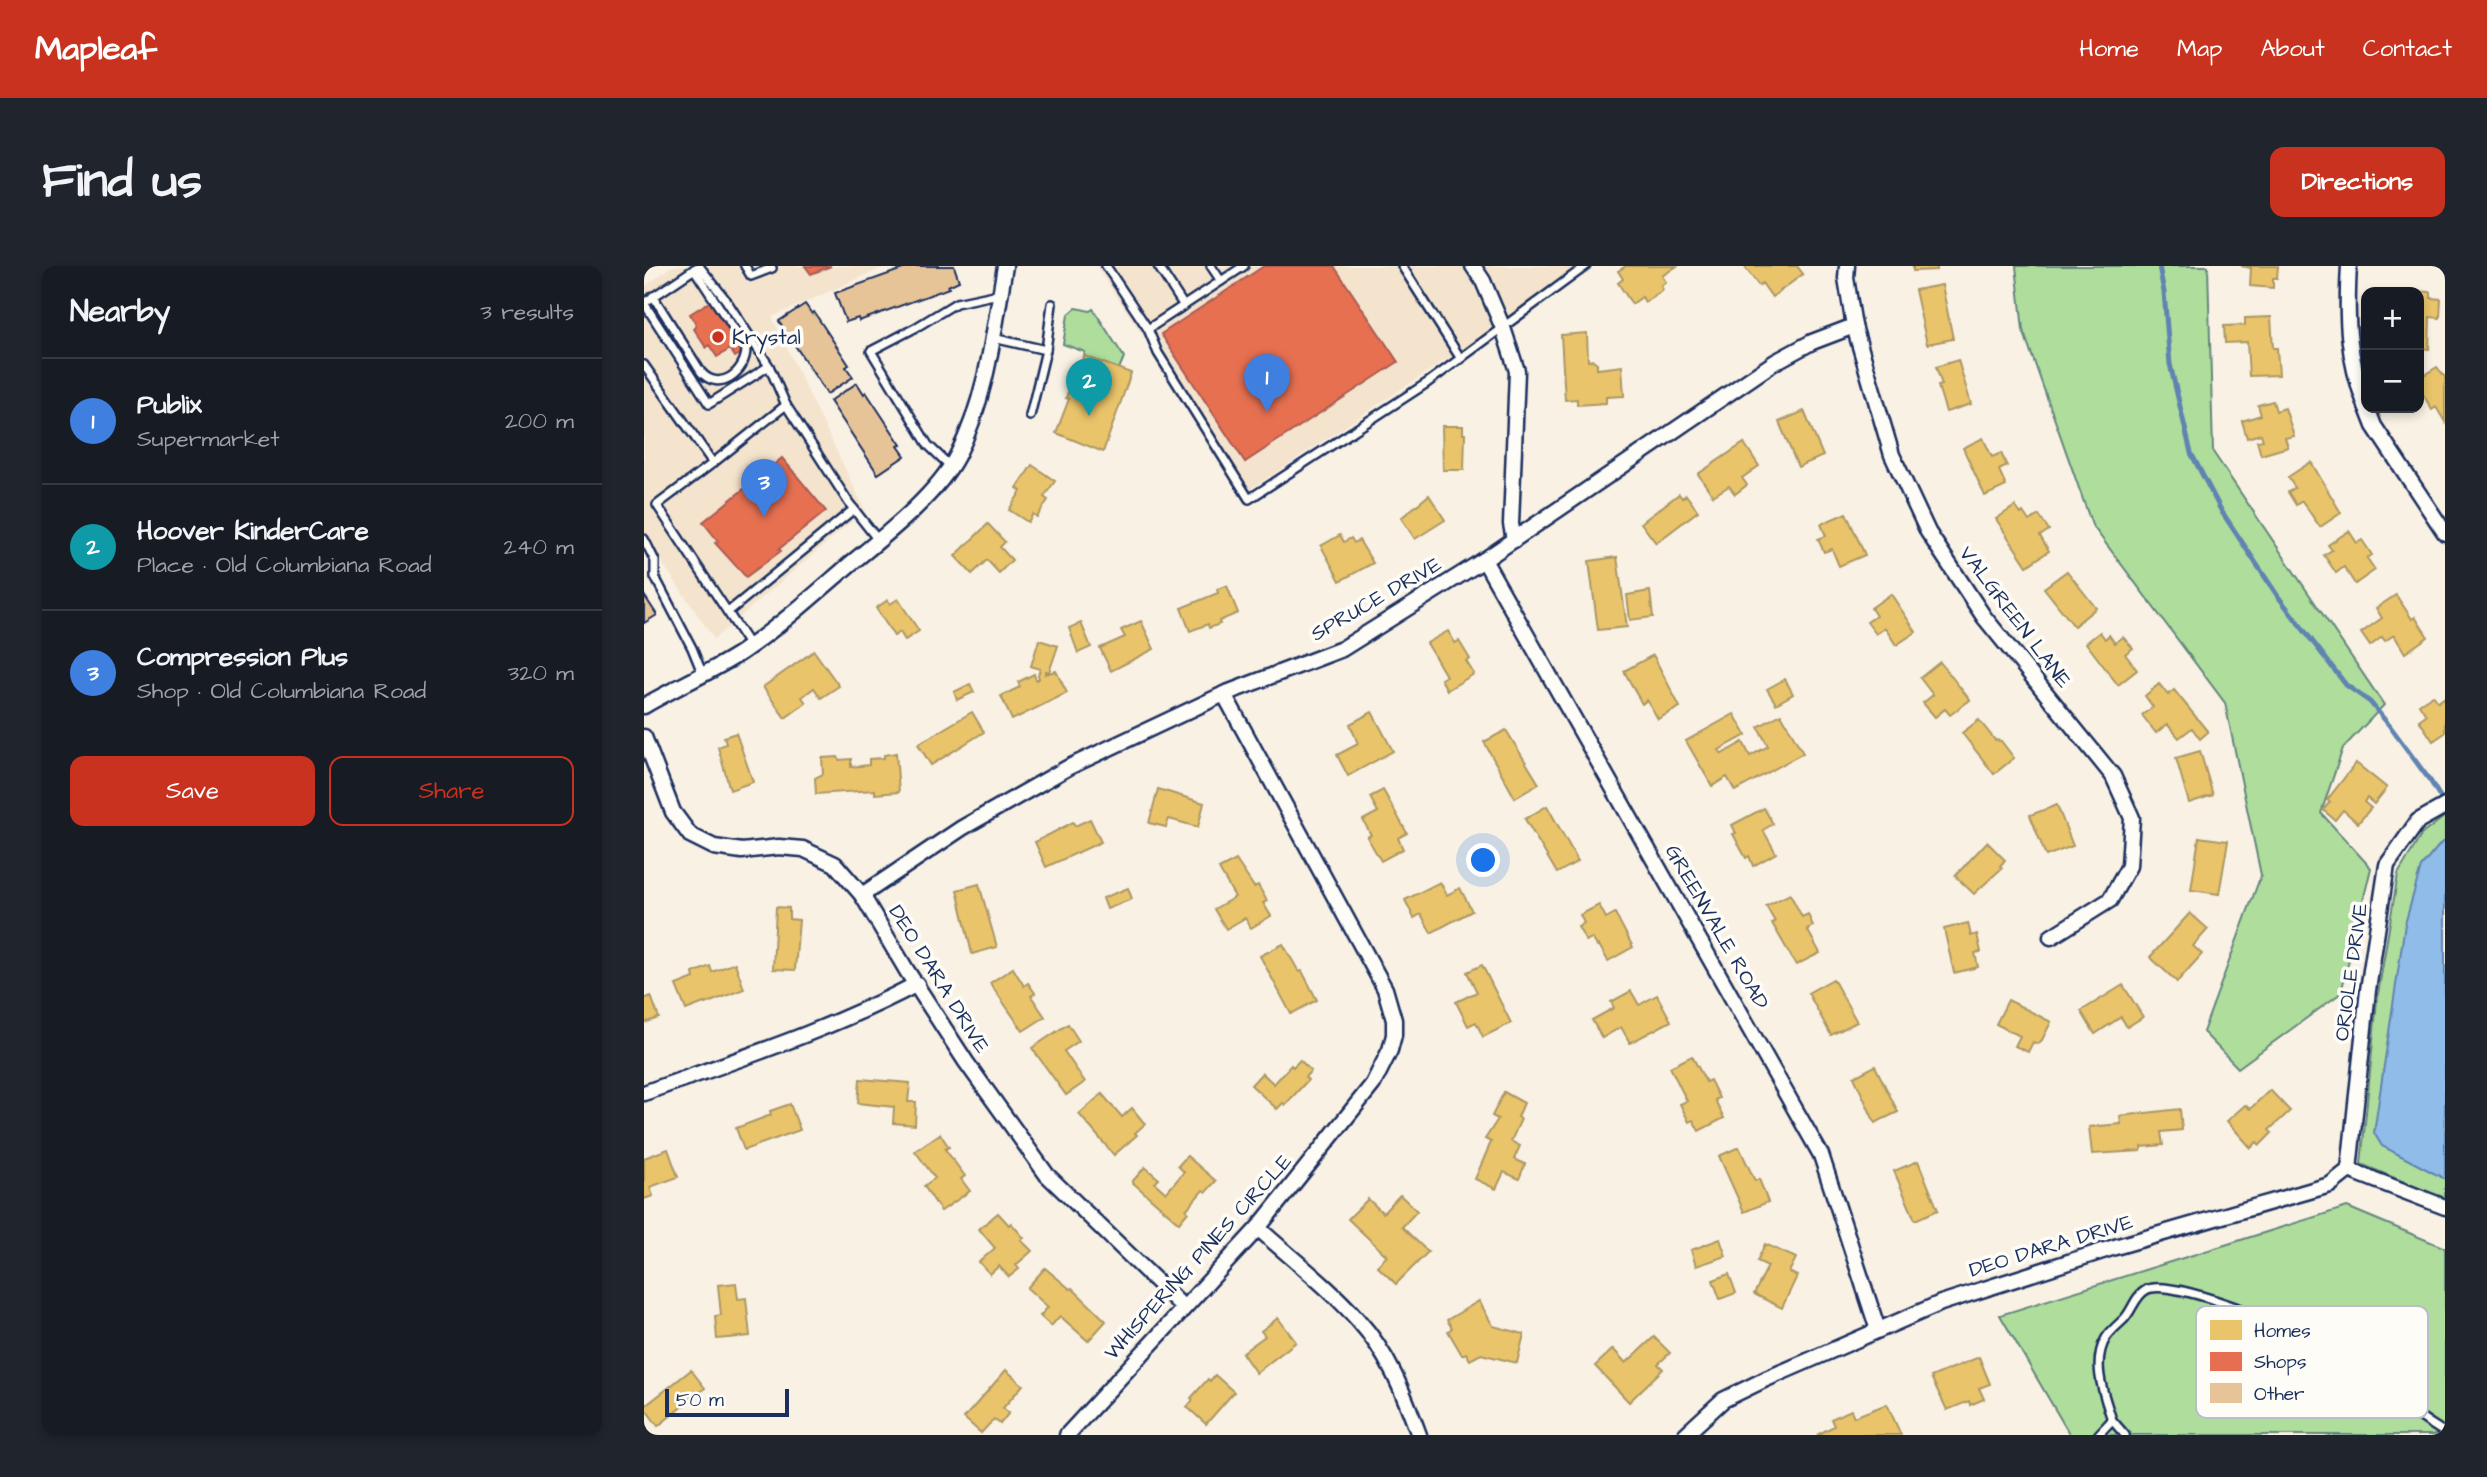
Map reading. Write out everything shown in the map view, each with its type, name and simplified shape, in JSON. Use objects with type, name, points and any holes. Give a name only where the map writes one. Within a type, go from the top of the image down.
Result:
[{"type":"street","points":[[644,706],[750,646],[878,541],[940,482],[977,407],[1005,266]]},
{"type":"street","points":[[1473,266],[1483,281],[1503,328],[1517,371],[1511,524],[1514,540]]},
{"type":"street","points":[[2349,266],[2346,316],[2355,377],[2361,392]]},
{"type":"street","name":"VALGREEN LANE","points":[[1844,270],[1854,326],[1892,455],[1927,532],[1984,617],[2113,776],[2132,818],[2129,866],[2110,900],[2052,937]]},
{"type":"street","name":"SPRUCE DRIVE","points":[[862,895],[962,828],[1069,767],[1224,694],[1342,649],[1484,560],[1775,362],[1812,342],[1854,326]]},
{"type":"street","points":[[2369,413],[2374,426],[2440,515],[2445,533]]},
{"type":"street","name":"GREENVALE ROAD","points":[[1484,560],[1821,1155],[1878,1331]]},
{"type":"street","name":"WHISPERING PINES CIRCLE","points":[[1067,1435],[1258,1228],[1373,1084],[1390,1050],[1394,1035],[1394,1020],[1385,989],[1224,694]]},
{"type":"street","name":"DEO DARA DRIVE","points":[[644,737],[673,812],[690,835],[714,847],[741,850],[779,847],[803,849],[835,864],[862,895],[906,971],[966,1062],[1047,1175],[1183,1307]]},
{"type":"street","name":"ORIOLE DRIVE","points":[[2349,1170],[2368,990],[2387,865],[2418,821],[2445,806]]},
{"type":"street","points":[[644,1093],[780,1044],[885,1001],[917,984]]},
{"type":"street","points":[[2349,1170],[2445,1207]]},
{"type":"street","name":"DEO DARA DRIVE","points":[[1685,1435],[1723,1400],[1941,1303],[2011,1279],[2330,1185],[2349,1170]]},
{"type":"street","points":[[1258,1228],[1359,1320],[1402,1388],[1419,1435]]},
{"type":"lane","points":[[745,266],[751,276],[772,268]]},
{"type":"lane","points":[[1106,266],[1148,329],[1158,353],[1249,499],[1416,391],[1586,266]]},
{"type":"lane","points":[[1158,266],[1184,306]]},
{"type":"lane","points":[[1211,266],[1221,281]]},
{"type":"lane","points":[[1148,329],[1244,266]]},
{"type":"lane","points":[[1402,266],[1461,359]]},
{"type":"lane","points":[[697,268],[644,303],[709,404],[769,366]]},
{"type":"lane","points":[[653,296],[701,372],[715,381],[723,381],[740,370],[747,354],[746,349],[697,268]]},
{"type":"lane","points":[[697,268],[726,300],[769,366],[786,405],[878,541]]},
{"type":"lane","points":[[950,466],[928,445],[871,351],[956,303],[1000,293]]},
{"type":"lane","points":[[1030,416],[1046,350],[1052,304]]},
{"type":"lane","points":[[992,338],[1046,350]]},
{"type":"lane","points":[[644,365],[712,463]]},
{"type":"lane","points":[[750,646],[657,505],[786,405]]},
{"type":"lane","points":[[728,612],[854,509]]},
{"type":"lane","points":[[644,539],[655,561],[656,577],[703,675]]},
{"type":"lane","points":[[2125,1435],[2112,1420],[2104,1395],[2099,1367],[2100,1354],[2106,1338],[2129,1315],[2140,1294],[2154,1287],[2171,1288],[2230,1306]]},
{"type":"lane","points":[[2423,1418],[2445,1433]]},
{"type":"lane","points":[[2098,1435],[2112,1420]]},
{"type":"shaded area","points":[[672,266],[887,266],[772,317],[865,510],[714,639],[644,536],[644,287]]},
{"type":"shaded area","points":[[1096,266],[1587,266],[1248,491]]},
{"type":"green space","points":[[2016,266],[2208,266],[2213,452],[2384,705],[2343,748],[2321,813],[2371,868],[2341,993],[2238,1068],[2203,1032],[2261,875],[2225,703],[2092,525],[2023,330]]},
{"type":"green space","points":[[1076,308],[1090,311],[1093,309],[1124,357],[1119,369],[1084,356],[1085,352],[1063,344],[1068,315]]},
{"type":"green space","points":[[2445,816],[2445,1199],[2361,1164],[2377,1000],[2398,874],[2422,834]]},
{"type":"green space","points":[[2347,1207],[2445,1248],[2445,1435],[2070,1435],[2000,1315]]},
{"type":"water","points":[[2445,841],[2445,1179],[2382,1146],[2374,1133],[2405,924],[2421,867]]},
{"type":"building: Homes","points":[[1626,266],[1677,266],[1662,276],[1666,282],[1661,286],[1663,290],[1645,302],[1642,297],[1632,304],[1618,283],[1623,279],[1618,271]]},
{"type":"building: Homes","points":[[1744,266],[1797,266],[1803,274],[1772,297],[1762,283],[1759,286]]},
{"type":"building: Homes","points":[[1913,266],[1937,266],[1937,270],[1913,271]]},
{"type":"building: Homes","points":[[2241,266],[2278,266],[2277,278],[2273,278],[2273,288],[2250,286],[2251,268]]},
{"type":"building: Homes","points":[[1942,285],[1953,339],[1927,344],[1915,290]]},
{"type":"building: Homes","points":[[2424,292],[2431,292],[2431,298],[2441,299],[2440,318],[2430,317],[2429,349],[2424,348]]},
{"type":"building: Homes","points":[[2271,317],[2273,348],[2277,348],[2279,375],[2249,376],[2247,342],[2225,343],[2224,326],[2245,325],[2245,318]]},
{"type":"building: Homes","points":[[1587,333],[1588,361],[1597,363],[1597,369],[1622,366],[1624,396],[1606,397],[1606,403],[1577,405],[1577,399],[1565,400],[1561,335]]},
{"type":"building: Homes","points":[[1084,356],[1131,373],[1103,452],[1056,433],[1069,399],[1066,398],[1068,392],[1071,392]]},
{"type":"building: Homes","points":[[1958,360],[1971,404],[1946,412],[1938,386],[1942,385],[1936,367]]},
{"type":"building: Homes","points":[[2437,367],[2445,377],[2445,422],[2436,407],[2432,410],[2424,396],[2424,375]]},
{"type":"building: Homes","points":[[2273,401],[2276,411],[2285,408],[2294,436],[2285,438],[2288,447],[2261,455],[2257,441],[2263,440],[2261,434],[2247,438],[2242,421],[2261,415],[2258,405]]},
{"type":"building: Homes","points":[[1804,411],[1823,456],[1798,467],[1779,422]]},
{"type":"building: Homes","points":[[1442,426],[1463,426],[1464,470],[1443,470]]},
{"type":"building: Homes","points":[[1983,438],[1992,457],[2001,453],[2007,466],[1999,470],[2006,486],[1985,496],[1963,448]]},
{"type":"building: Homes","points":[[1744,443],[1759,466],[1742,478],[1747,485],[1735,494],[1729,486],[1713,496],[1698,474]]},
{"type":"building: Homes","points":[[2311,462],[2341,513],[2320,527],[2302,501],[2296,505],[2288,492],[2295,488],[2288,477]]},
{"type":"building: Homes","points":[[1032,465],[1055,481],[1044,497],[1048,500],[1037,517],[1033,514],[1028,522],[1009,510],[1021,491],[1017,488]]},
{"type":"building: Homes","points":[[1679,494],[1682,498],[1686,495],[1698,511],[1656,543],[1641,523]]},
{"type":"building: Homes","points":[[1429,495],[1445,520],[1415,539],[1401,518]]},
{"type":"building: Homes","points":[[2015,506],[2029,521],[2039,515],[2049,530],[2040,536],[2049,551],[2027,566],[1996,519]]},
{"type":"building: Homes","points":[[1846,513],[1865,555],[1839,566],[1832,549],[1824,552],[1818,539],[1826,536],[1821,524]]},
{"type":"building: Homes","points":[[988,524],[1005,542],[1000,547],[1012,560],[999,573],[987,560],[972,574],[955,556]]},
{"type":"building: Homes","points":[[2349,531],[2357,543],[2362,540],[2372,555],[2367,558],[2375,570],[2355,584],[2344,567],[2336,573],[2324,555],[2332,550],[2328,545]]},
{"type":"building: Homes","points":[[1340,535],[1344,542],[1351,538],[1354,543],[1359,540],[1373,563],[1340,581],[1321,546]]},
{"type":"building: Homes","points":[[1617,557],[1627,627],[1598,630],[1589,561]]},
{"type":"building: Homes","points":[[2067,571],[2096,608],[2074,626],[2044,588]]},
{"type":"building: Homes","points":[[1227,586],[1238,613],[1219,621],[1220,624],[1209,628],[1208,624],[1190,631],[1181,608],[1218,593],[1217,589]]},
{"type":"building: Homes","points":[[1650,591],[1653,617],[1630,620],[1627,595]]},
{"type":"building: Homes","points":[[1891,594],[1916,632],[1896,645],[1885,628],[1876,634],[1867,622],[1876,616],[1871,608]]},
{"type":"building: Homes","points":[[2396,595],[2428,637],[2405,653],[2394,635],[2385,641],[2382,637],[2370,646],[2361,633],[2382,618],[2376,608]]},
{"type":"building: Homes","points":[[898,599],[919,631],[905,640],[900,632],[894,636],[876,608],[888,600],[890,604]]},
{"type":"building: Homes","points":[[1141,621],[1154,649],[1111,671],[1100,648],[1125,637],[1121,630]]},
{"type":"building: Homes","points":[[1081,623],[1091,647],[1078,653],[1069,628]]},
{"type":"building: Homes","points":[[1448,631],[1455,643],[1459,641],[1470,659],[1466,661],[1474,674],[1447,690],[1441,679],[1446,676],[1427,643]]},
{"type":"building: Homes","points":[[2100,632],[2105,639],[2109,635],[2115,643],[2123,637],[2133,648],[2125,654],[2137,670],[2118,685],[2086,643]]},
{"type":"building: Homes","points":[[1039,640],[1058,646],[1049,672],[1046,671],[1045,674],[1056,671],[1067,693],[1012,720],[1001,696],[1020,687],[1018,682],[1034,674],[1036,680],[1039,678],[1040,669],[1031,666]]},
{"type":"building: Homes","points":[[814,651],[839,686],[821,698],[814,688],[802,697],[806,703],[785,718],[763,687]]},
{"type":"building: Homes","points":[[1653,655],[1680,707],[1658,719],[1647,700],[1642,704],[1624,671]]},
{"type":"building: Homes","points":[[1940,662],[1970,700],[1950,715],[1945,709],[1935,717],[1923,703],[1933,695],[1920,678]]},
{"type":"building: Homes","points":[[1785,679],[1793,694],[1776,704],[1767,689]]},
{"type":"building: Homes","points":[[970,684],[974,692],[957,700],[954,692]]},
{"type":"building: Homes","points":[[2159,684],[2168,695],[2174,690],[2208,732],[2200,739],[2192,728],[2179,738],[2167,724],[2156,733],[2142,715],[2153,707],[2145,696]]},
{"type":"building: Homes","points":[[2433,695],[2438,702],[2445,697],[2445,733],[2433,741],[2419,720],[2426,715],[2419,704]]},
{"type":"building: Homes","points":[[972,712],[984,732],[931,765],[918,744]]},
{"type":"building: Homes","points":[[1372,712],[1393,751],[1348,776],[1337,755],[1358,744],[1350,724]]},
{"type":"building: Homes","points":[[1734,714],[1746,735],[1719,750],[1722,754],[1743,742],[1750,756],[1768,746],[1758,727],[1781,714],[1803,753],[1735,791],[1727,777],[1712,786],[1686,741]]},
{"type":"building: Homes","points":[[1979,720],[2014,758],[1994,774],[1962,733]]},
{"type":"building: Homes","points":[[1506,730],[1539,784],[1515,798],[1484,742]]},
{"type":"building: Homes","points":[[736,733],[753,782],[730,790],[718,747],[726,744],[724,737]]},
{"type":"building: Homes","points":[[2200,751],[2213,795],[2189,803],[2176,758]]},
{"type":"building: Homes","points":[[896,753],[899,792],[875,794],[875,790],[816,794],[815,778],[823,774],[822,758],[851,759],[851,767],[869,765],[869,759],[884,758],[884,755]]},
{"type":"building: Homes","points":[[2356,763],[2387,788],[2374,804],[2367,798],[2364,802],[2371,808],[2358,823],[2343,810],[2335,820],[2323,810],[2330,802],[2327,800]]},
{"type":"building: Homes","points":[[1158,789],[1204,803],[1198,827],[1169,819],[1166,827],[1149,823]]},
{"type":"building: Homes","points":[[1383,790],[1407,833],[1398,838],[1403,849],[1381,861],[1367,837],[1371,835],[1363,820],[1378,812],[1370,797]]},
{"type":"building: Homes","points":[[2057,805],[2073,846],[2046,856],[2030,815]]},
{"type":"building: Homes","points":[[1547,806],[1578,861],[1557,873],[1525,819]]},
{"type":"building: Homes","points":[[1764,808],[1773,824],[1763,830],[1776,853],[1753,866],[1733,834],[1736,833],[1732,825]]},
{"type":"building: Homes","points":[[1090,819],[1101,842],[1046,867],[1035,842],[1073,822],[1075,826]]},
{"type":"building: Homes","points":[[2199,837],[2228,841],[2219,894],[2191,890]]},
{"type":"building: Homes","points":[[1987,842],[2005,860],[2000,866],[2002,868],[1974,894],[1955,876]]},
{"type":"building: Homes","points":[[1236,860],[1254,887],[1258,885],[1267,901],[1263,903],[1271,916],[1251,928],[1245,918],[1226,929],[1214,909],[1235,897],[1219,869]]},
{"type":"building: Homes","points":[[1440,882],[1447,895],[1460,888],[1472,911],[1431,933],[1421,914],[1414,918],[1405,900]]},
{"type":"building: Homes","points":[[979,884],[997,947],[972,954],[957,890]]},
{"type":"building: Homes","points":[[1128,888],[1132,899],[1107,909],[1103,898]]},
{"type":"building: Homes","points":[[1790,894],[1802,917],[1808,914],[1813,926],[1807,929],[1820,953],[1796,965],[1772,923],[1775,922],[1766,906]]},
{"type":"building: Homes","points":[[1599,905],[1606,918],[1615,913],[1633,947],[1608,961],[1599,945],[1597,946],[1592,938],[1586,941],[1578,927],[1584,923],[1580,915]]},
{"type":"building: Homes","points":[[776,907],[789,908],[789,919],[799,920],[795,970],[773,969]]},
{"type":"building: Homes","points":[[2190,913],[2208,929],[2193,946],[2202,954],[2177,982],[2150,957]]},
{"type":"building: Homes","points":[[1968,923],[1971,936],[1977,934],[1981,952],[1975,953],[1978,967],[1954,973],[1944,929]]},
{"type":"building: Homes","points":[[1283,944],[1299,972],[1302,971],[1317,1000],[1291,1014],[1260,956]]},
{"type":"building: Homes","points":[[735,963],[744,989],[686,1010],[676,985],[694,978],[693,973],[710,966],[712,972]]},
{"type":"building: Homes","points":[[1482,965],[1511,1023],[1483,1037],[1476,1022],[1468,1026],[1456,1002],[1477,992],[1467,972]]},
{"type":"building: Homes","points":[[1013,968],[1024,986],[1028,983],[1035,993],[1031,996],[1045,1017],[1023,1031],[990,983]]},
{"type":"building: Homes","points":[[1833,979],[1857,1022],[1831,1035],[1808,993]]},
{"type":"building: Homes","points":[[2123,985],[2143,1017],[2127,1027],[2121,1017],[2095,1034],[2081,1011]]},
{"type":"building: Homes","points":[[1631,991],[1639,1005],[1657,995],[1671,1021],[1630,1043],[1621,1027],[1602,1038],[1592,1020],[1614,1008],[1611,1002]]},
{"type":"building: Homes","points":[[651,996],[659,1018],[644,1023],[644,999]]},
{"type":"building: Homes","points":[[2008,1000],[2051,1022],[2042,1040],[2038,1044],[2033,1042],[2028,1052],[2015,1046],[2020,1036],[1996,1024]]},
{"type":"building: Homes","points":[[1068,1024],[1079,1041],[1064,1051],[1085,1082],[1066,1095],[1032,1048]]},
{"type":"building: Homes","points":[[1692,1056],[1706,1082],[1710,1080],[1719,1098],[1715,1100],[1724,1118],[1699,1131],[1693,1120],[1689,1122],[1680,1104],[1687,1101],[1670,1067]]},
{"type":"building: Homes","points":[[1300,1060],[1311,1071],[1305,1077],[1308,1080],[1285,1105],[1283,1103],[1277,1109],[1251,1085],[1262,1073],[1274,1084],[1291,1065],[1293,1067]]},
{"type":"building: Homes","points":[[1875,1066],[1898,1112],[1875,1123],[1854,1077]]},
{"type":"building: Homes","points":[[860,1079],[910,1083],[908,1102],[916,1102],[915,1125],[893,1123],[894,1107],[858,1103]]},
{"type":"building: Homes","points":[[2270,1090],[2290,1111],[2269,1130],[2272,1133],[2260,1145],[2257,1142],[2251,1148],[2227,1121],[2245,1105],[2250,1109]]},
{"type":"building: Homes","points":[[1504,1092],[1524,1103],[1518,1117],[1521,1119],[1511,1141],[1520,1146],[1514,1159],[1525,1164],[1519,1179],[1504,1172],[1496,1189],[1475,1179],[1491,1142],[1485,1139],[1498,1119],[1492,1116]]},
{"type":"building: Homes","points":[[1102,1094],[1122,1117],[1132,1108],[1145,1124],[1135,1133],[1137,1135],[1114,1155],[1079,1114]]},
{"type":"building: Homes","points":[[790,1104],[800,1130],[744,1150],[736,1128],[771,1115],[770,1111]]},
{"type":"building: Homes","points":[[2180,1109],[2182,1130],[2161,1132],[2163,1145],[2141,1147],[2141,1151],[2092,1154],[2089,1127],[2121,1124],[2120,1116]]},
{"type":"building: Homes","points":[[940,1134],[949,1147],[945,1149],[965,1176],[961,1179],[970,1191],[941,1211],[924,1186],[935,1178],[915,1151]]},
{"type":"building: Homes","points":[[1739,1147],[1755,1181],[1759,1179],[1768,1202],[1744,1212],[1719,1156]]},
{"type":"building: Homes","points":[[668,1149],[678,1177],[650,1187],[653,1196],[644,1199],[644,1158]]},
{"type":"building: Homes","points":[[1187,1156],[1216,1181],[1206,1192],[1203,1190],[1179,1223],[1132,1182],[1145,1167],[1159,1179],[1155,1183],[1166,1193],[1184,1172],[1178,1166]]},
{"type":"building: Homes","points":[[1918,1161],[1938,1210],[1915,1220],[1894,1171]]},
{"type":"building: Homes","points":[[1400,1195],[1417,1211],[1402,1227],[1428,1252],[1396,1284],[1377,1266],[1387,1256],[1348,1219],[1368,1199],[1383,1213]]},
{"type":"building: Homes","points":[[998,1213],[1009,1225],[1011,1223],[1024,1238],[1021,1240],[1032,1251],[1016,1265],[1019,1269],[1009,1277],[999,1266],[990,1274],[979,1262],[995,1248],[979,1229]]},
{"type":"building: Homes","points":[[1720,1239],[1726,1256],[1696,1266],[1691,1250]]},
{"type":"building: Homes","points":[[1765,1244],[1796,1258],[1789,1272],[1797,1276],[1782,1308],[1754,1294],[1768,1266],[1757,1261]]},
{"type":"building: Homes","points":[[1045,1268],[1072,1288],[1106,1321],[1088,1341],[1060,1316],[1051,1326],[1040,1316],[1048,1307],[1027,1288]]},
{"type":"building: Homes","points":[[1729,1274],[1736,1293],[1720,1299],[1713,1280]]},
{"type":"building: Homes","points":[[736,1283],[738,1299],[746,1298],[750,1336],[717,1339],[715,1316],[721,1315],[718,1285]]},
{"type":"building: Homes","points":[[1479,1301],[1493,1326],[1524,1334],[1517,1363],[1481,1354],[1470,1360],[1466,1353],[1462,1355],[1448,1331],[1452,1328],[1447,1320]]},
{"type":"building: Homes","points":[[1278,1318],[1296,1342],[1256,1373],[1242,1353],[1265,1336],[1261,1331]]},
{"type":"building: Homes","points":[[1654,1337],[1670,1353],[1658,1364],[1663,1369],[1629,1402],[1595,1366],[1613,1349],[1626,1363]]},
{"type":"building: Homes","points":[[1979,1357],[1990,1384],[1979,1388],[1984,1399],[1970,1405],[1969,1401],[1947,1410],[1931,1377]]},
{"type":"building: Homes","points":[[691,1370],[705,1388],[658,1426],[644,1407]]},
{"type":"building: Homes","points":[[1006,1370],[1023,1385],[1003,1408],[1009,1413],[1000,1424],[994,1419],[981,1433],[964,1418]]},
{"type":"building: Homes","points":[[1215,1375],[1234,1392],[1206,1424],[1187,1407],[1193,1400],[1191,1398]]},
{"type":"building: Homes","points":[[1887,1404],[1901,1435],[1817,1435],[1834,1426],[1831,1419],[1851,1410],[1854,1417]]},
{"type":"building: Shops","points":[[805,266],[831,266],[811,274]]},
{"type":"building: Shops","points":[[1264,266],[1334,266],[1398,362],[1245,462],[1161,334]]},
{"type":"building: Shops","name":"Krystal","points":[[712,300],[727,315],[745,351],[735,357],[730,349],[717,357],[709,345],[706,348],[694,329],[695,322],[690,314]]},
{"type":"building: Shops","points":[[782,458],[826,511],[779,549],[781,551],[746,577],[715,543],[718,541],[703,522]]},
{"type":"building: Other","points":[[911,266],[954,266],[959,281],[948,286],[949,288],[859,321],[858,318],[846,322],[835,293]]},
{"type":"building: Other","points":[[805,304],[812,314],[814,312],[849,365],[846,367],[853,377],[827,394],[779,321]]},
{"type":"building: Other","points":[[857,383],[864,394],[866,392],[901,445],[898,446],[905,456],[878,474],[830,401]]},
{"type":"building: Other","points":[[644,595],[657,615],[644,623]]},
{"type":"waterway","points":[[2159,266],[2170,364],[2191,453],[2222,512],[2277,595],[2346,685],[2370,702],[2389,725],[2445,805]]},
{"type":"place","name":"Krystal","points":[[718,337]]},
{"type":"place","name":"Publix","points":[[1267,412]]},
{"type":"place","name":"Hoover KinderCare","points":[[1089,416]]},
{"type":"place","name":"Compression Plus","points":[[764,517]]}]
